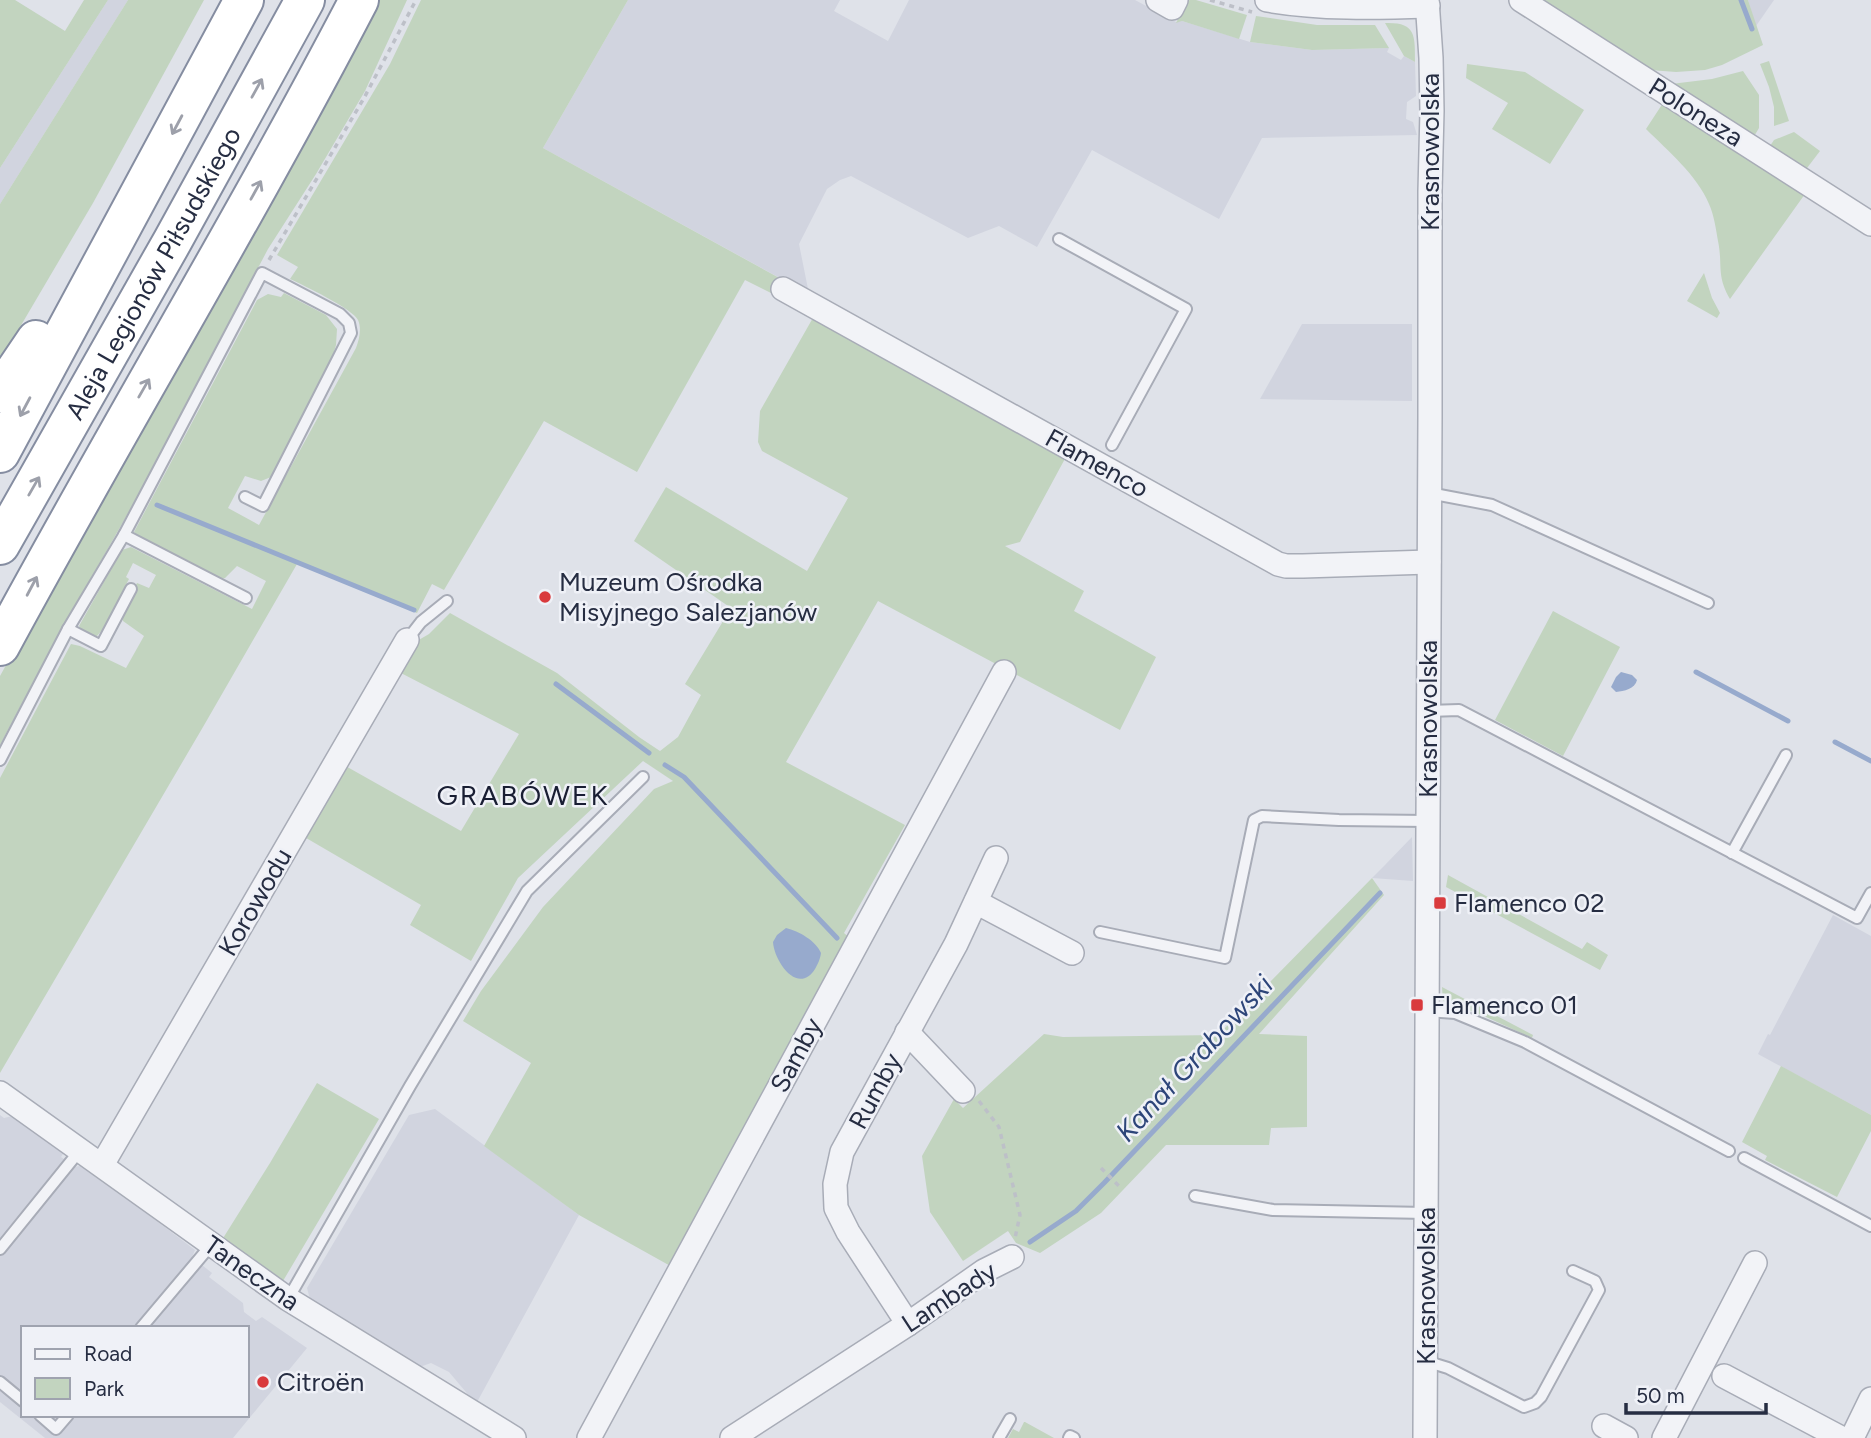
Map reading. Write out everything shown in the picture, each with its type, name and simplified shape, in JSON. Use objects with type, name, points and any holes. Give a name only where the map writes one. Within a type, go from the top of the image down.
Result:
[{"type":"highway","name":"Aleja Legionów Piłsudskiego","points":[[0,453],[244,0]]},
{"type":"highway","name":"Aleja Legionów Piłsudskiego","points":[[0,545],[160,264],[305,0]]},
{"type":"highway","points":[[0,646],[302,107],[359,0]]},
{"type":"highway","points":[[0,393],[138,196]]},
{"type":"street","points":[[1158,0],[1172,8],[1176,0]]},
{"type":"street","points":[[1267,0],[1342,8],[1427,3]]},
{"type":"street","name":"Poloneza","points":[[1521,0],[1871,224]]},
{"type":"street","name":"Krasnowolska","points":[[1425,1438],[1432,111],[1427,3]]},
{"type":"street","name":"Flamenco","points":[[790,290],[1278,564],[1303,566],[1429,562]]},
{"type":"street","name":"Korowodu","points":[[102,1164],[407,640]]},
{"type":"street","name":"Samby","points":[[589,1438],[1004,672]]},
{"type":"street","name":"Rumby","points":[[908,1324],[848,1232],[836,1208],[835,1184],[842,1152],[943,968],[996,858]]},
{"type":"street","points":[[976,902],[1072,953]]},
{"type":"street","points":[[907,1032],[964,1091]]},
{"type":"street","name":"Taneczna","points":[[0,1093],[288,1299],[514,1438]]},
{"type":"street","name":"Lambady","points":[[732,1438],[908,1324],[984,1271],[1012,1257]]},
{"type":"street","points":[[1664,1438],[1755,1263]]},
{"type":"street","points":[[1724,1377],[1841,1438]]},
{"type":"street","points":[[1852,1438],[1871,1399]]},
{"type":"street","points":[[1604,1426],[1626,1438]]},
{"type":"lane","points":[[1059,239],[1186,309],[1112,445]]},
{"type":"lane","points":[[0,760],[68,629],[124,535],[262,273],[340,314],[349,323],[351,333],[263,506],[245,497]]},
{"type":"lane","points":[[1430,493],[1492,505],[1708,603]]},
{"type":"lane","points":[[124,535],[246,598]]},
{"type":"lane","points":[[68,629],[102,646],[131,589]]},
{"type":"lane","points":[[407,640],[421,622],[447,601]]},
{"type":"lane","points":[[1429,711],[1459,710],[1857,918],[1871,893]]},
{"type":"lane","points":[[1732,853],[1786,755]]},
{"type":"lane","points":[[288,1299],[410,1086],[527,891],[643,777]]},
{"type":"lane","points":[[1100,932],[1225,958],[1254,820],[1262,816],[1428,821]]},
{"type":"lane","points":[[1427,1011],[1455,1013],[1532,1045],[1729,1151]]},
{"type":"lane","points":[[0,1249],[81,1149]]},
{"type":"lane","points":[[1744,1158],[1871,1226]]},
{"type":"lane","points":[[1195,1196],[1273,1209],[1426,1213]]},
{"type":"lane","points":[[143,1326],[211,1245]]},
{"type":"lane","points":[[1425,1364],[1448,1368],[1524,1406],[1535,1403],[1541,1397],[1598,1290],[1595,1281],[1573,1270]]},
{"type":"lane","points":[[0,1382],[21,1399]]},
{"type":"lane","points":[[42,1417],[56,1429],[66,1417]]},
{"type":"lane","points":[[999,1438],[1010,1419]]},
{"type":"lane","points":[[1069,1438],[1074,1438]]},
{"type":"path","points":[[262,273],[364,98],[416,0]]},
{"type":"path","name":"Lambady","points":[[964,1091],[975,1096],[999,1127],[1020,1215],[1012,1257]]},
{"type":"path","points":[[1101,1168],[1119,1186]]},
{"type":"shaded area","points":[[108,0],[128,0],[0,204],[0,168]]},
{"type":"shaded area","points":[[628,0],[840,0],[834,11],[888,41],[909,0],[1135,0],[1176,22],[1182,21],[1250,42],[1312,50],[1389,48],[1387,52],[1401,60],[1404,56],[1415,62],[1416,96],[1407,102],[1406,119],[1413,122],[1417,135],[1262,138],[1219,219],[1092,150],[1037,247],[999,226],[968,238],[851,176],[827,189],[799,244],[809,294],[543,148]]},
{"type":"shaded area","points":[[1748,0],[1774,0],[1756,26]]},
{"type":"shaded area","points":[[1302,324],[1412,324],[1412,401],[1260,399]]},
{"type":"shaded area","points":[[1412,837],[1413,881],[1372,878],[1385,865]]},
{"type":"shaded area","points":[[1833,915],[1871,936],[1871,1115],[1758,1054]]},
{"type":"shaded area","points":[[435,1109],[579,1215],[476,1404],[449,1372],[431,1363],[414,1369],[312,1307],[307,1288],[409,1115]]},
{"type":"shaded area","points":[[0,1115],[4,1118],[17,1115],[65,1151],[61,1157],[75,1167],[83,1165],[195,1250],[192,1257],[212,1273],[209,1277],[243,1303],[244,1312],[256,1321],[262,1317],[307,1348],[233,1438],[45,1438],[0,1402]]},
{"type":"green space","points":[[0,0],[15,0],[65,31],[84,0],[108,0],[0,168]]},
{"type":"green space","points":[[128,0],[204,0],[93,203],[0,361],[0,204]]},
{"type":"green space","points":[[375,0],[407,0],[365,91],[268,249],[134,503],[55,641],[0,745],[0,676]]},
{"type":"green space","points":[[421,0],[628,0],[543,148],[783,280],[775,295],[745,280],[637,472],[544,421],[444,590],[432,584],[417,613],[297,564],[0,1073],[0,778],[71,644],[126,668],[144,636],[123,621],[122,614],[137,583],[149,588],[156,575],[133,563],[126,577],[129,579],[97,636],[86,634],[79,626],[122,550],[131,547],[252,609],[266,581],[237,566],[225,578],[219,580],[134,532],[257,300],[268,294],[281,297],[284,293],[326,315],[337,329],[332,359],[271,477],[261,481],[245,476],[228,508],[259,525],[356,348],[360,327],[354,315],[290,279],[298,267],[277,255],[390,64]]},
{"type":"green space","points":[[1190,0],[1247,15],[1239,39],[1182,21],[1176,23]]},
{"type":"green space","points":[[1541,0],[1748,0],[1763,45],[1722,65],[1705,70],[1650,70]]},
{"type":"green space","points":[[1256,16],[1317,25],[1375,25],[1389,48],[1312,50],[1250,42]]},
{"type":"green space","points":[[1385,23],[1403,25],[1412,32],[1415,62],[1404,56]]},
{"type":"green space","points":[[1769,61],[1789,121],[1774,126],[1774,107],[1760,64]]},
{"type":"green space","points":[[1467,64],[1525,72],[1584,110],[1550,164],[1492,129],[1508,103],[1466,78]]},
{"type":"green space","points":[[1743,71],[1759,95],[1759,128],[1753,138],[1671,84],[1712,79]]},
{"type":"green space","points":[[1663,103],[1805,194],[1730,299],[1721,276],[1714,217],[1704,193],[1681,164],[1646,129]]},
{"type":"green space","points":[[1794,132],[1820,151],[1804,172],[1768,149],[1774,140]]},
{"type":"green space","points":[[1704,273],[1720,313],[1717,318],[1687,301]]},
{"type":"green space","points":[[814,316],[1067,455],[1020,542],[1005,546],[1084,591],[1074,611],[1156,657],[1120,730],[878,601],[786,762],[905,825],[844,933],[851,939],[674,1268],[579,1215],[484,1146],[531,1063],[463,1021],[481,991],[543,907],[654,789],[673,781],[643,761],[518,878],[471,961],[410,925],[421,905],[301,835],[342,764],[461,831],[519,734],[397,671],[417,641],[429,634],[450,613],[557,673],[660,751],[678,737],[701,695],[685,684],[731,608],[634,541],[666,487],[807,571],[848,498],[762,451],[758,442],[760,411]]},
{"type":"green space","points":[[1553,611],[1620,647],[1563,756],[1495,720]]},
{"type":"green space","points":[[1448,875],[1582,949],[1587,942],[1608,955],[1600,970],[1446,887]]},
{"type":"green space","points":[[1372,878],[1384,895],[1259,1034],[1307,1036],[1307,1127],[1271,1128],[1269,1145],[1166,1145],[1101,1213],[1040,1253],[1016,1243],[1008,1231],[963,1261],[930,1212],[922,1156],[954,1099],[963,1108],[1044,1034],[1063,1037],[1218,1035]]},
{"type":"green space","points":[[1442,987],[1533,1035],[1532,1038],[1443,1001]]},
{"type":"green space","points":[[1781,1066],[1871,1115],[1871,1131],[1837,1197],[1765,1160],[1767,1156],[1742,1142]]},
{"type":"green space","points":[[317,1083],[379,1119],[280,1286],[220,1243]]},
{"type":"green space","points":[[1024,1422],[1054,1438],[1008,1438],[1013,1429],[1019,1432]]},
{"type":"water","points":[[1621,672],[1632,675],[1637,680],[1632,687],[1616,692],[1611,687]]},
{"type":"water","points":[[786,928],[806,937],[821,953],[815,969],[801,979],[788,973],[774,950],[773,942]]},
{"type":"waterway","points":[[1741,0],[1752,29]]},
{"type":"waterway","points":[[157,505],[414,610]]},
{"type":"waterway","name":"Kanał Grabowski","points":[[1696,672],[1788,721]]},
{"type":"waterway","points":[[556,684],[649,753]]},
{"type":"waterway","name":"Kanał Grabowski","points":[[1835,742],[1871,761]]},
{"type":"waterway","points":[[665,765],[684,777],[837,938]]},
{"type":"waterway","name":"Kanał Grabowski","points":[[1030,1242],[1076,1211],[1380,893]]},
{"type":"place","name":"Muzeum Ośrodka Misyjnego Salezjanów","points":[[545,597]]},
{"type":"place","name":"Flamenco 02","points":[[1440,903]]},
{"type":"place","name":"Flamenco 01","points":[[1417,1005]]},
{"type":"place","name":"Citroën","points":[[263,1382]]},
{"type":"district","name":"GRABÓWEK","points":[[523,795]]}]
